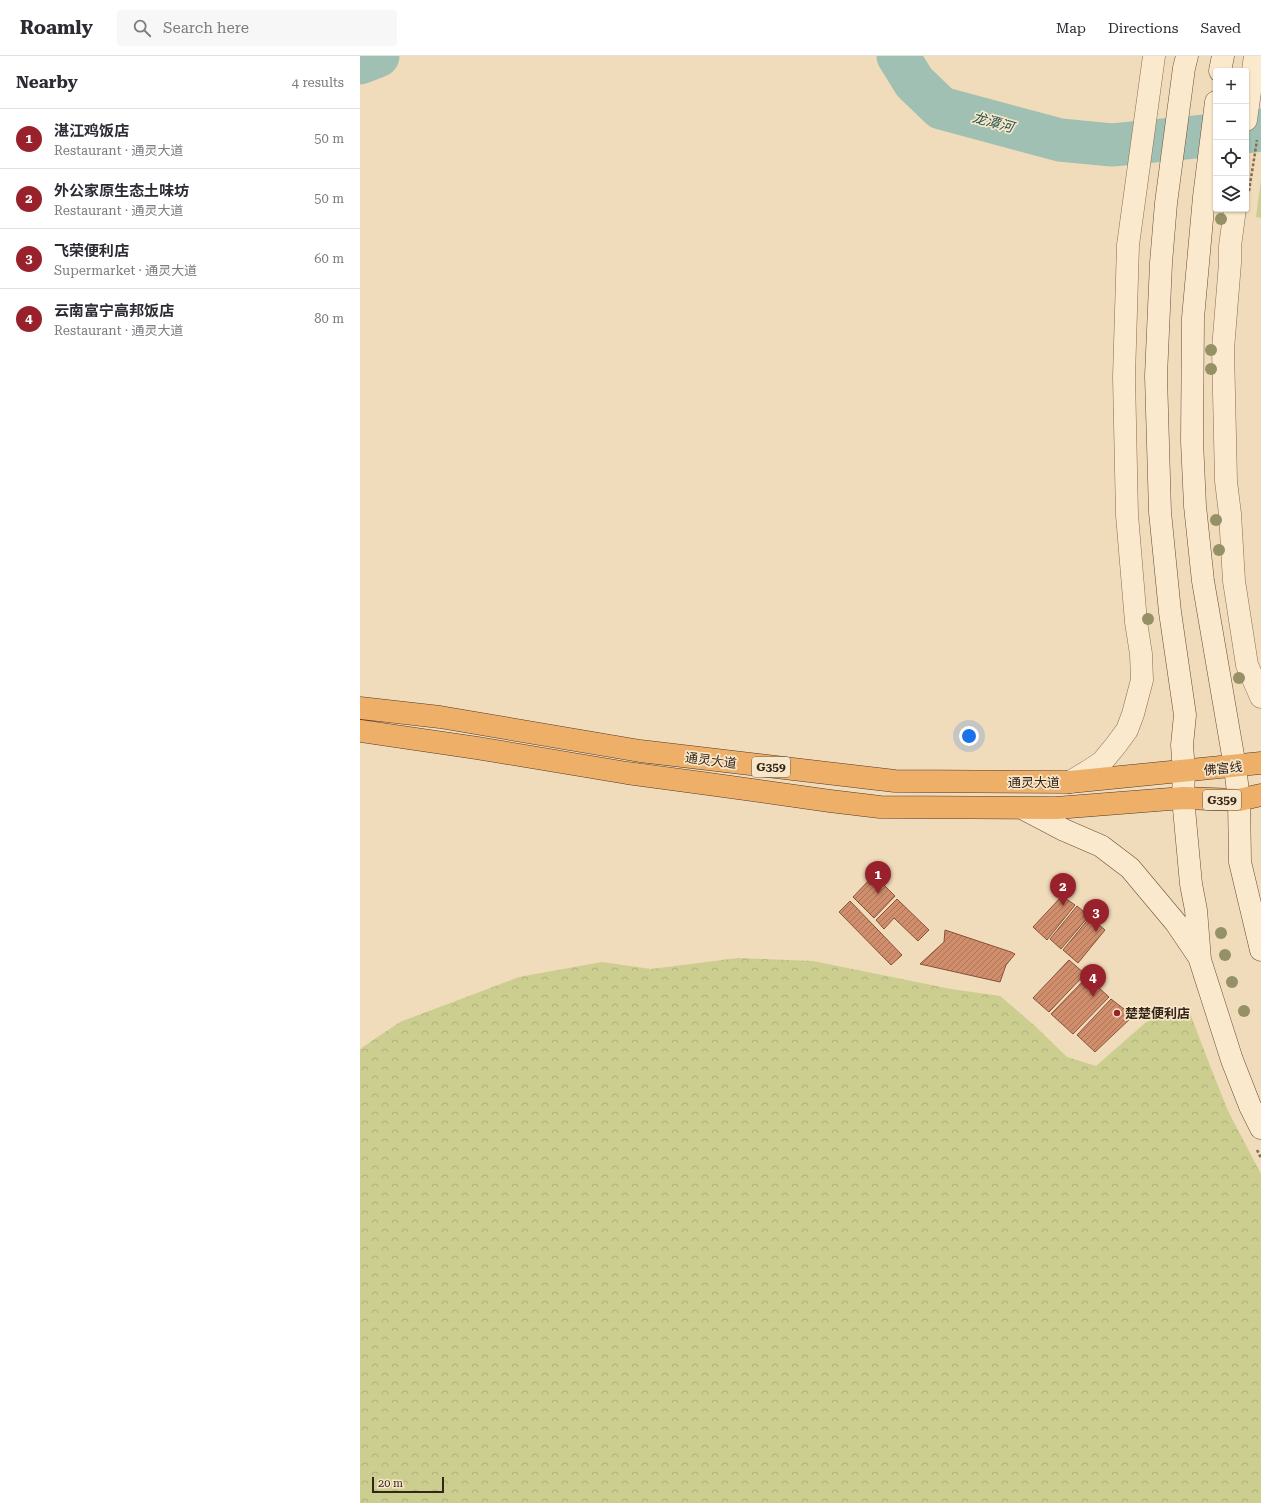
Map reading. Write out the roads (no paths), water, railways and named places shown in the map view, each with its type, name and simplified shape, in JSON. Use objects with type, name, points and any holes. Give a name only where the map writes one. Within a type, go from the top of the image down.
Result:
[{"type":"highway","name":"通灵大道","points":[[360,708],[448,718],[640,751],[895,781],[1070,782],[1184,771]]},
{"type":"highway","name":"通灵大道","points":[[360,731],[477,748],[627,773],[830,801],[880,806],[1024,809],[1086,807],[1183,798]]},
{"type":"highway","name":"佛富线","points":[[1184,771],[1261,764]]},
{"type":"highway","name":"G359","points":[[1183,798],[1239,800],[1261,795]]},
{"type":"main road","points":[[1252,128],[1255,58]]},
{"type":"main road","points":[[1070,782],[1102,762],[1123,735],[1134,714],[1142,680],[1141,654],[1136,622],[1129,550],[1125,463],[1124,377],[1128,245],[1153,62]]},
{"type":"main road","points":[[1185,62],[1166,203],[1161,263],[1156,376],[1160,512],[1170,612],[1185,715],[1182,744],[1184,771],[1183,798],[1191,884],[1196,910],[1200,960],[1232,1060],[1250,1106],[1258,1138]]},
{"type":"main road","points":[[1216,104],[1204,197],[1192,318],[1192,441],[1195,506],[1203,581],[1235,767],[1239,800],[1240,862],[1260,943]]},
{"type":"main road","points":[[1235,212],[1230,246],[1230,264],[1224,321],[1223,349],[1226,481],[1230,514],[1234,581],[1247,665],[1261,697]]},
{"type":"main road","points":[[1024,809],[1064,830],[1101,846],[1130,868],[1176,923],[1200,960]]},
{"type":"waterway","name":"龙潭河","points":[[360,63],[378,56]]},
{"type":"waterway","name":"龙潭河","points":[[898,56],[914,82],[941,108],[1060,140],[1112,145],[1213,135]]},
{"type":"waterway","points":[[1249,132],[1261,130]]},
{"type":"place","name":"湛江鸡饭店","points":[[878,894]]},
{"type":"place","name":"外公家原生态土味坊","points":[[1063,906]]},
{"type":"place","name":"飞荣便利店","points":[[1096,932]]},
{"type":"place","name":"云南富宁高邦饭店","points":[[1093,997]]},
{"type":"place","name":"楚楚便利店","points":[[1117,1013]]}]
